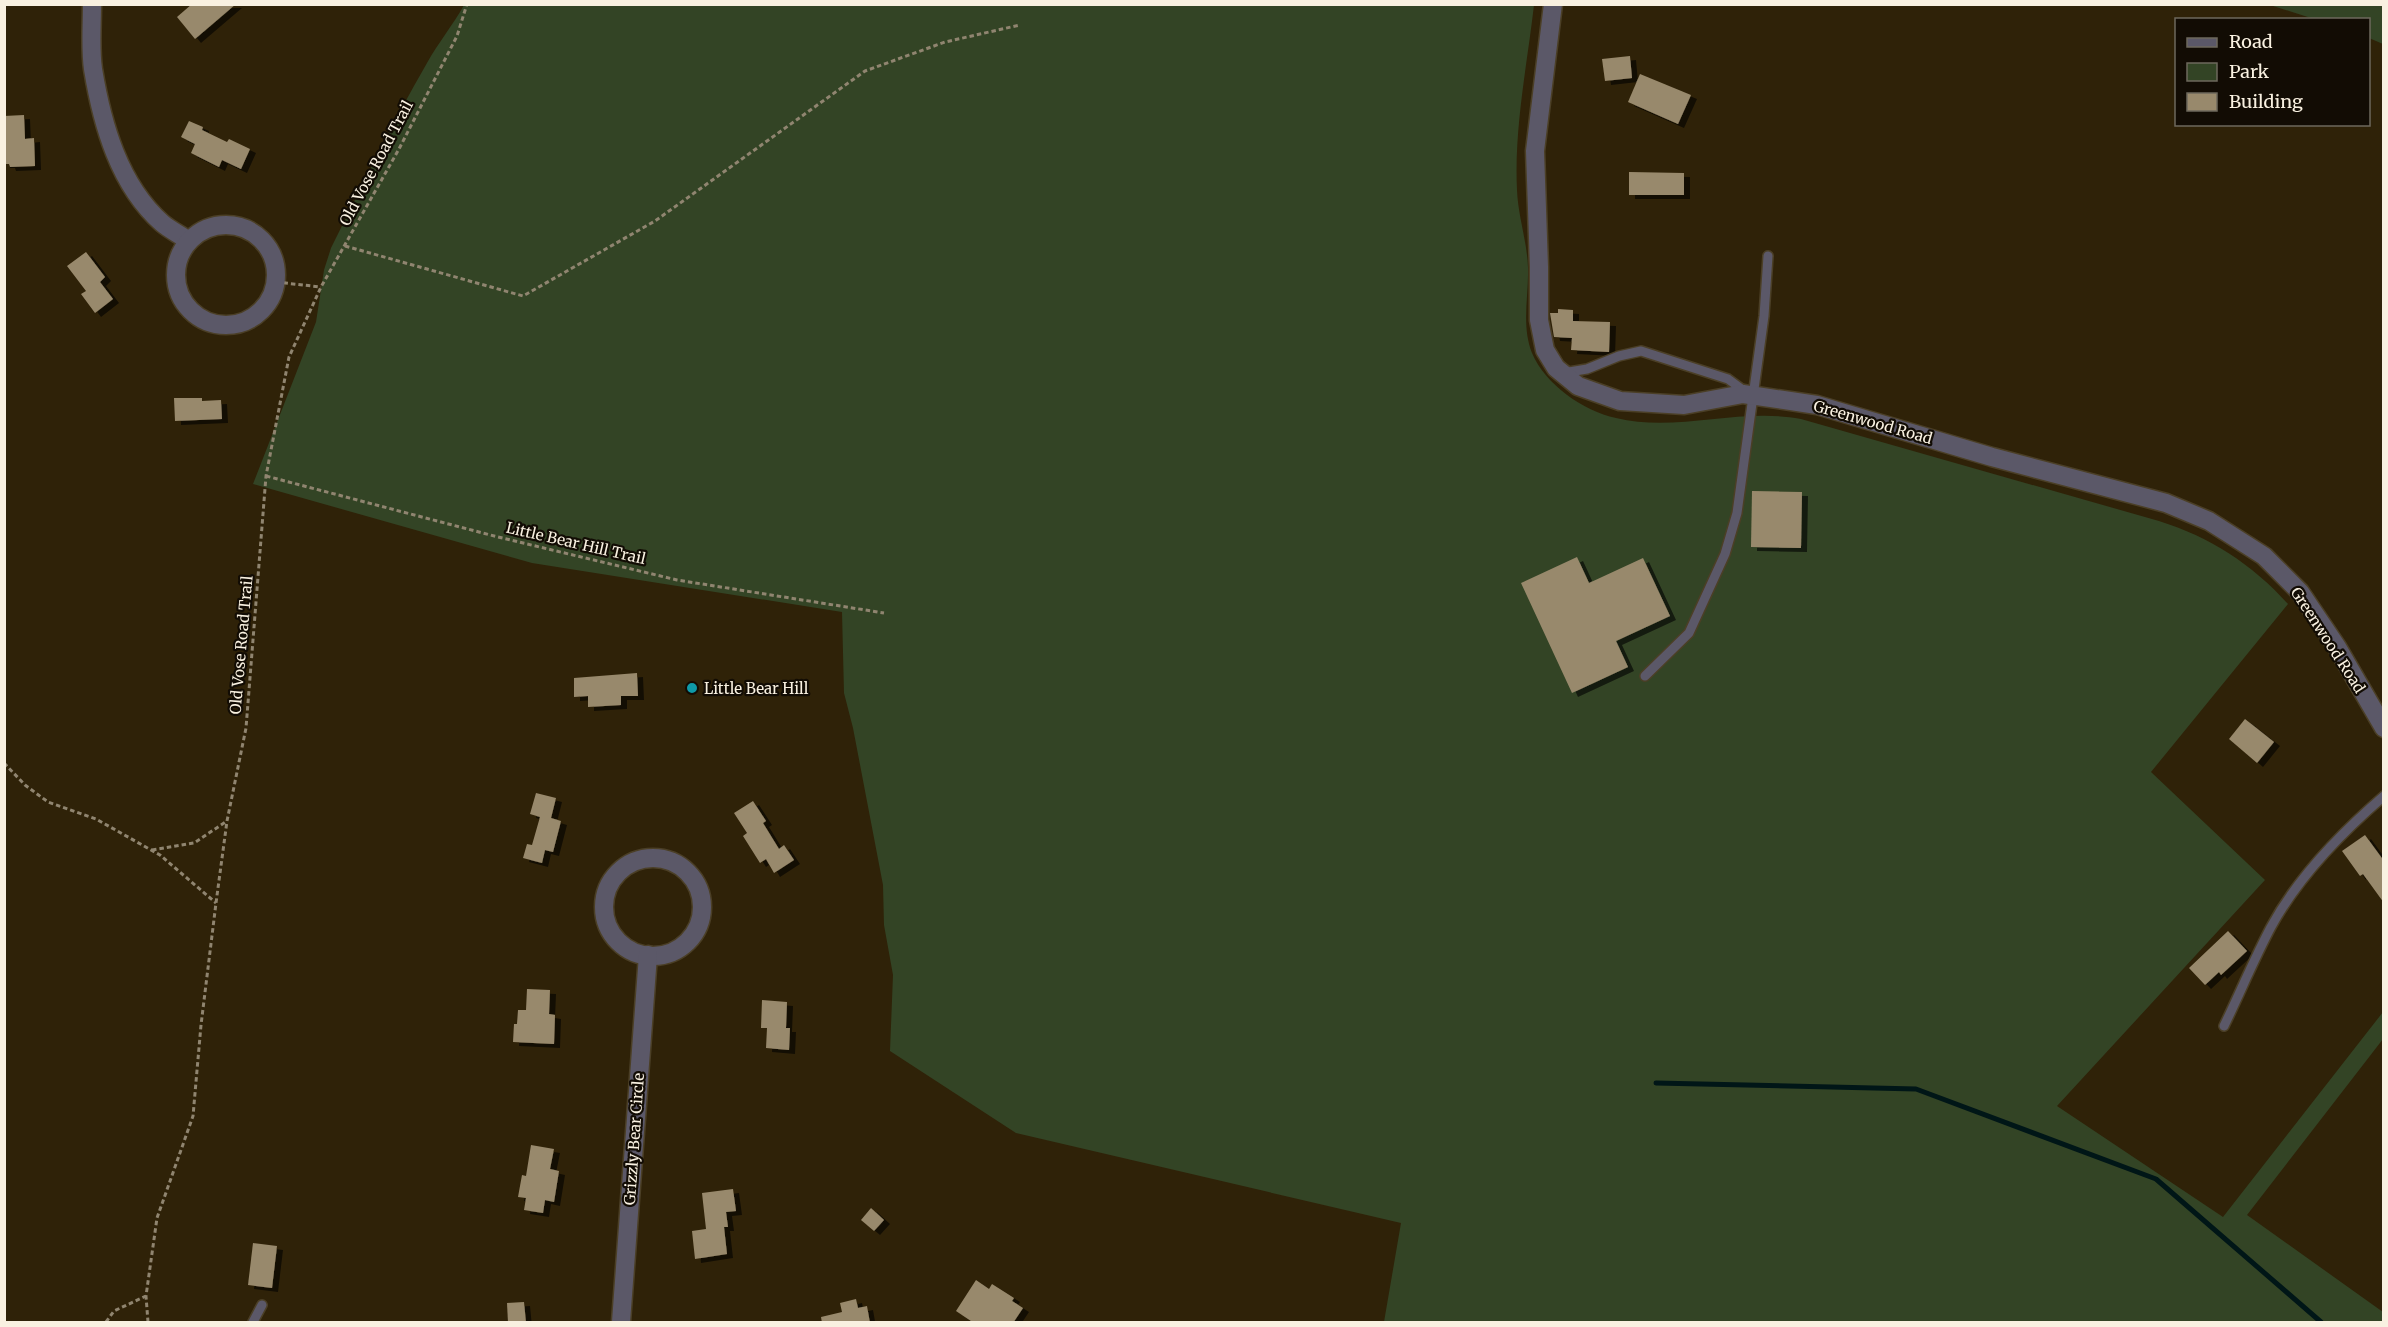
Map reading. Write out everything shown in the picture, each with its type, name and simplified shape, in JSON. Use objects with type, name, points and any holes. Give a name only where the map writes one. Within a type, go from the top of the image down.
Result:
[{"type":"street","points":[[92,4],[93,67],[106,128],[117,156],[130,183],[145,204],[163,223],[189,241]]},
{"type":"street","name":"Greenwood Road","points":[[1553,4],[1535,151],[1539,320],[1545,350],[1556,368],[1578,386],[1620,401],[1684,405],[1743,394],[1817,405],[1992,457],[2166,503],[2210,521],[2264,556],[2300,592],[2337,647],[2384,728]]},
{"type":"street","points":[[232,225],[248,230],[260,239],[270,251],[275,266],[276,282],[270,298],[260,312],[246,321],[230,325],[212,323],[197,316],[185,304],[177,288],[176,271],[180,255],[189,241],[202,231],[217,226],[232,225]]},
{"type":"street","points":[[658,858],[677,865],[692,878],[702,907],[698,926],[686,943],[668,953],[648,955],[629,949],[613,936],[605,917],[605,896],[608,887],[620,870],[638,860],[658,858]]},
{"type":"street","name":"Grizzly Bear Circle","points":[[621,1323],[648,955]]},
{"type":"lane","points":[[1645,676],[1689,633],[1725,554],[1737,513],[1751,396],[1764,316],[1768,256]]},
{"type":"lane","points":[[1562,373],[1587,369],[1619,356],[1641,351],[1728,379],[1751,396]]},
{"type":"lane","points":[[2224,1026],[2272,926],[2297,888],[2325,853],[2384,796]]},
{"type":"lane","points":[[253,1323],[262,1305]]},
{"type":"path","name":"Old Vose Road Trail","points":[[148,1323],[146,1296],[157,1218],[193,1116],[201,1025],[227,821],[246,728],[266,476],[289,357],[321,288],[399,149],[457,36],[467,4]]},
{"type":"path","points":[[345,246],[523,296],[655,221],[865,71],[945,42],[1020,25]]},
{"type":"path","points":[[276,282],[321,288]]},
{"type":"path","name":"Little Bear Hill Trail","points":[[266,476],[498,537],[677,580],[884,613]]},
{"type":"path","points":[[4,763],[24,785],[48,802],[96,819],[153,850],[216,903]]},
{"type":"path","points":[[153,850],[194,843],[227,821]]},
{"type":"path","points":[[106,1323],[114,1311],[146,1296]]},
{"type":"green space","points":[[464,5],[1534,5],[1517,144],[1518,200],[1528,267],[1527,332],[1532,353],[1538,364],[1566,394],[1578,403],[1603,414],[1639,422],[1685,422],[1755,416],[1801,419],[2159,521],[2196,535],[2229,553],[2260,576],[2288,604],[2151,772],[2265,880],[2057,1106],[2223,1217],[2383,1012],[2383,1039],[2247,1215],[2383,1312],[2383,1322],[1384,1322],[1401,1223],[1016,1133],[890,1051],[893,975],[884,925],[883,885],[853,728],[844,693],[842,612],[532,563],[253,484],[316,322],[324,270],[331,248],[414,86]]},
{"type":"green space","points":[[2270,5],[2383,5],[2383,44],[2370,38],[2370,18],[2311,18]]},
{"type":"building","points":[[192,4],[236,4],[195,39],[177,17]]},
{"type":"building","points":[[1630,56],[1632,78],[1605,81],[1602,59]]},
{"type":"building","points":[[1640,74],[1691,95],[1678,124],[1628,102]]},
{"type":"building","points":[[24,115],[25,139],[34,138],[35,166],[10,167],[9,164],[4,164],[4,116]]},
{"type":"building","points":[[189,121],[227,142],[229,139],[250,149],[241,169],[222,160],[219,167],[191,153],[195,144],[181,137]]},
{"type":"building","points":[[1629,172],[1684,173],[1684,195],[1629,195]]},
{"type":"building","points":[[86,252],[105,277],[100,282],[113,299],[95,313],[81,294],[86,291],[67,266]]},
{"type":"building","points":[[1558,309],[1573,310],[1573,321],[1610,322],[1609,352],[1571,350],[1572,338],[1554,337],[1550,313],[1558,313]]},
{"type":"building","points":[[174,398],[202,398],[202,401],[221,400],[222,419],[175,421]]},
{"type":"building","points":[[1752,491],[1802,492],[1801,548],[1751,547]]},
{"type":"building","points":[[1577,557],[1589,583],[1643,558],[1670,616],[1616,641],[1628,667],[1572,693],[1521,583]]},
{"type":"building","points":[[637,673],[638,696],[621,696],[621,705],[588,707],[588,696],[574,697],[574,678]]},
{"type":"building","points":[[2245,719],[2274,742],[2257,763],[2229,739]]},
{"type":"building","points":[[536,793],[556,798],[551,818],[561,821],[553,852],[545,850],[542,863],[523,858],[527,844],[532,845],[540,817],[530,814]]},
{"type":"building","points":[[753,801],[766,821],[763,823],[779,849],[784,845],[794,860],[774,873],[766,859],[760,863],[743,836],[747,833],[734,813]]},
{"type":"building","points":[[2365,835],[2384,861],[2384,903],[2363,874],[2360,876],[2342,851]]},
{"type":"building","points":[[2228,931],[2247,951],[2221,975],[2219,972],[2205,985],[2189,968]]},
{"type":"building","points":[[527,989],[550,990],[549,1014],[555,1015],[554,1044],[513,1042],[518,1010],[526,1010]]},
{"type":"building","points":[[762,1000],[787,1002],[786,1028],[790,1028],[789,1050],[766,1048],[767,1028],[761,1028]]},
{"type":"building","points":[[531,1145],[554,1149],[550,1169],[559,1171],[554,1202],[545,1200],[543,1213],[524,1210],[526,1198],[518,1197],[522,1175],[526,1176]]},
{"type":"building","points":[[733,1189],[736,1211],[726,1212],[728,1227],[724,1227],[727,1254],[695,1259],[692,1231],[706,1229],[702,1193]]},
{"type":"building","points":[[871,1208],[884,1220],[874,1231],[861,1220]]},
{"type":"building","points":[[253,1243],[277,1246],[272,1288],[248,1285]]},
{"type":"building","points":[[976,1280],[989,1289],[992,1284],[1014,1298],[1012,1301],[1023,1308],[1013,1323],[974,1323],[956,1311]]},
{"type":"building","points":[[856,1299],[858,1308],[867,1306],[870,1323],[822,1323],[821,1317],[842,1312],[840,1303]]},
{"type":"building","points":[[524,1302],[526,1323],[508,1323],[507,1303]]},
{"type":"waterway","points":[[1656,1083],[1916,1089],[2156,1179],[2321,1322]]},
{"type":"place","name":"Little Bear Hill","points":[[692,688]]}]
